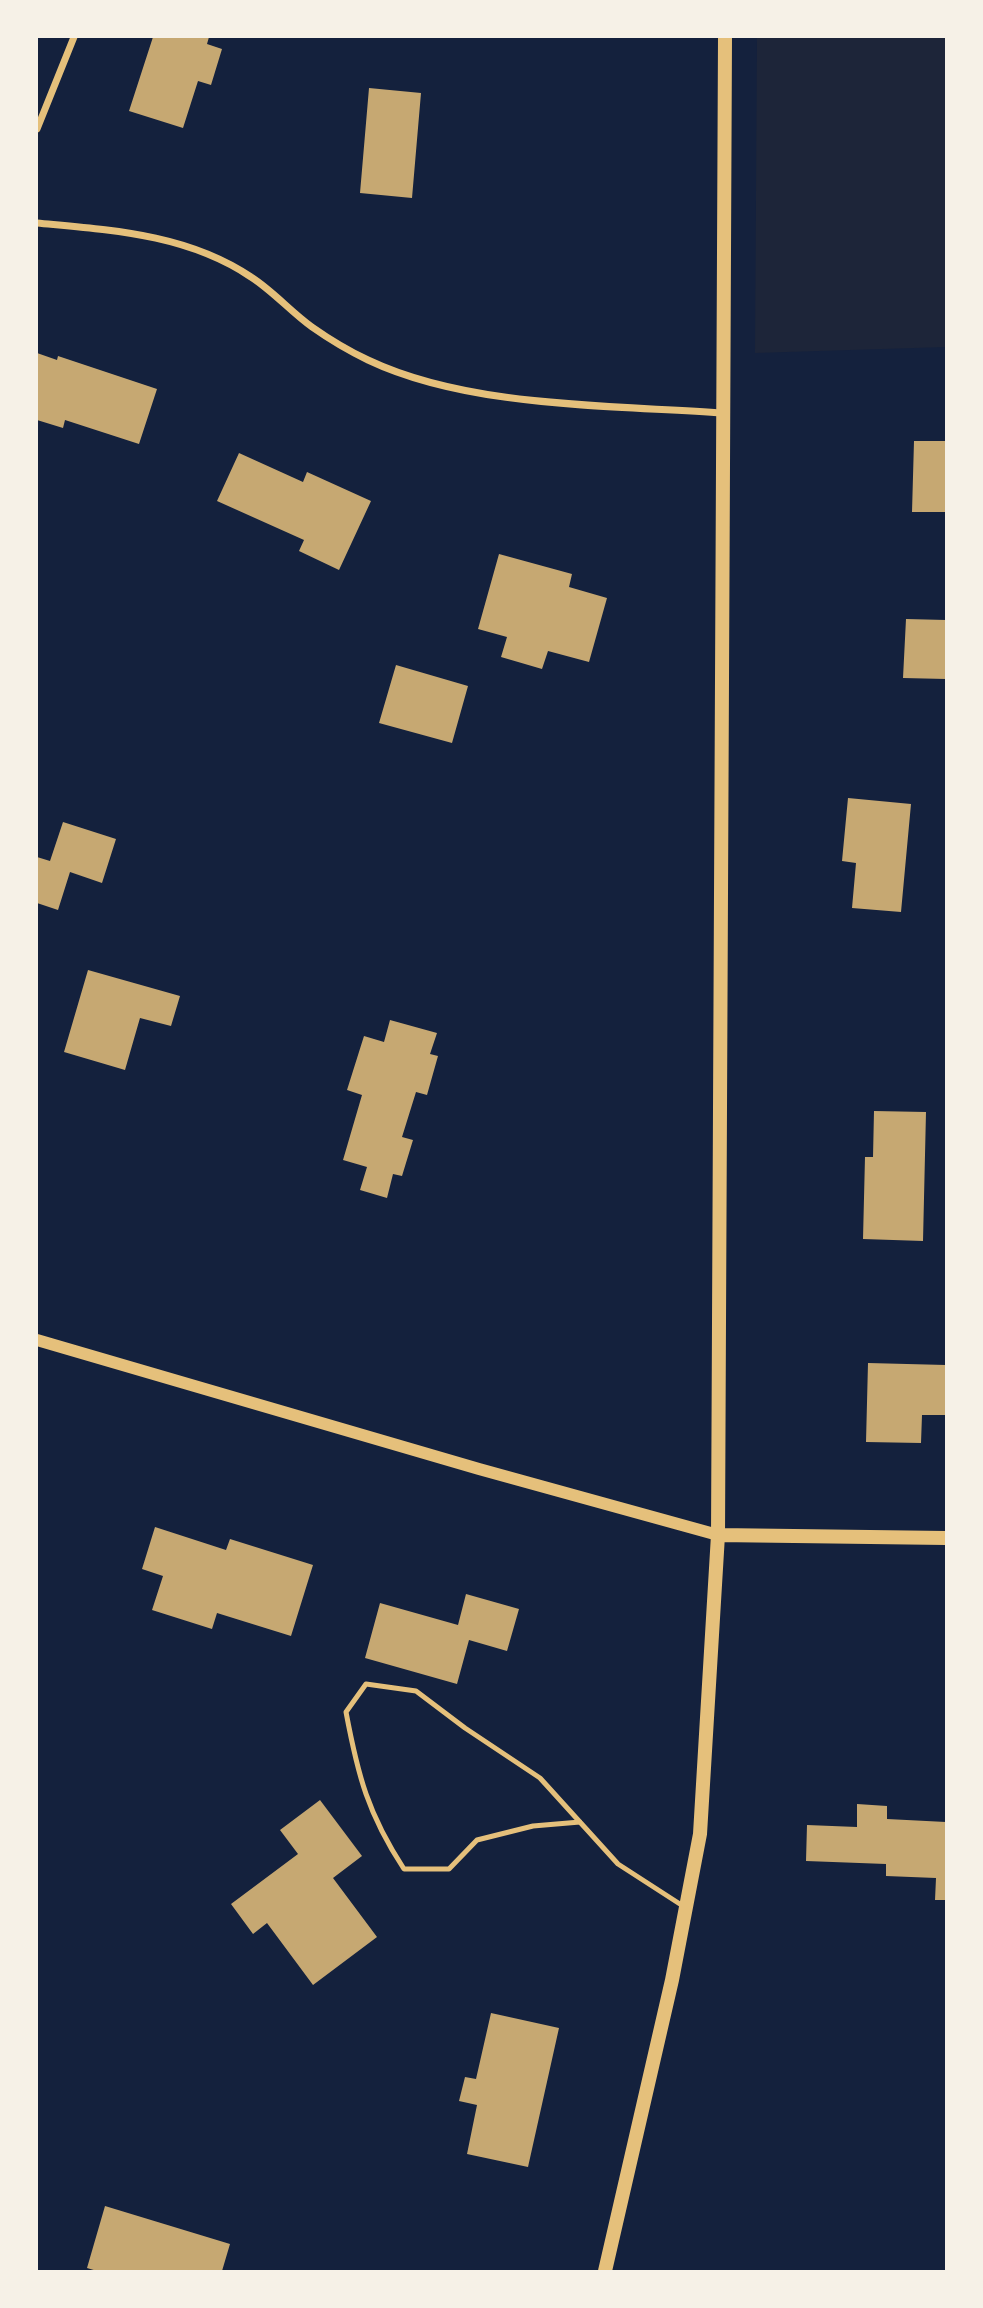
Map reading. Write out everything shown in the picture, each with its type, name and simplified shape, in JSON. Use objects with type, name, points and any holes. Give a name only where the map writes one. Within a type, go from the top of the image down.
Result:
[{"type":"main road","points":[[605,2271],[700,1834],[718,1535],[723,1055],[725,37]]},
{"type":"main road","points":[[718,1535],[946,1538]]},
{"type":"street","points":[[37,129],[74,37]]},
{"type":"street","points":[[37,223],[126,232],[192,246],[251,276],[324,334],[368,360],[415,377],[493,396],[723,413]]},
{"type":"street","points":[[37,1340],[479,1469],[718,1535]]},
{"type":"lane","points":[[580,1822],[533,1826],[477,1840],[449,1869],[404,1869],[380,1833],[360,1783],[346,1712],[366,1684],[416,1691],[465,1728],[541,1778],[618,1864],[686,1907]]},
{"type":"shaded area","points":[[757,37],[946,37],[946,347],[755,353]]},
{"type":"building","points":[[153,37],[209,37],[207,44],[222,49],[211,85],[198,81],[183,128],[129,111]]},
{"type":"building","points":[[369,88],[421,93],[412,198],[360,193]]},
{"type":"building","points":[[37,353],[57,360],[58,356],[157,389],[139,444],[65,420],[63,428],[37,420]]},
{"type":"building","points":[[914,441],[946,441],[946,512],[912,512]]},
{"type":"building","points":[[239,453],[303,482],[307,472],[371,501],[339,570],[299,551],[304,540],[217,501]]},
{"type":"building","points":[[499,554],[572,574],[569,587],[607,598],[589,662],[548,651],[542,669],[501,657],[507,637],[478,629]]},
{"type":"building","points":[[906,619],[946,620],[946,679],[903,678]]},
{"type":"building","points":[[396,665],[468,686],[452,743],[379,723]]},
{"type":"building","points":[[848,798],[911,804],[901,912],[852,908],[856,863],[842,861]]},
{"type":"building","points":[[63,822],[116,839],[102,883],[70,872],[58,910],[37,903],[37,857],[50,861]]},
{"type":"building","points":[[88,970],[180,996],[171,1026],[140,1018],[125,1070],[64,1052]]},
{"type":"building","points":[[390,1020],[437,1033],[430,1054],[438,1056],[427,1095],[416,1092],[402,1137],[413,1140],[402,1176],[393,1174],[387,1198],[360,1190],[367,1167],[343,1160],[362,1095],[347,1090],[364,1036],[384,1042]]},
{"type":"building","points":[[874,1111],[926,1112],[923,1241],[863,1239],[865,1157],[873,1157]]},
{"type":"building","points":[[868,1363],[946,1365],[946,1415],[922,1415],[921,1443],[866,1442]]},
{"type":"building","points":[[155,1527],[226,1550],[230,1539],[313,1565],[291,1636],[217,1613],[212,1629],[152,1610],[163,1576],[142,1569]]},
{"type":"building","points":[[466,1594],[519,1609],[507,1651],[469,1640],[457,1684],[365,1658],[380,1603],[458,1625]]},
{"type":"building","points":[[320,1800],[362,1856],[333,1878],[377,1937],[313,1985],[267,1923],[253,1934],[231,1904],[298,1854],[280,1830]]},
{"type":"building","points":[[857,1804],[887,1806],[887,1819],[946,1822],[946,1900],[935,1900],[936,1878],[886,1876],[886,1864],[806,1861],[807,1825],[857,1827]]},
{"type":"building","points":[[491,2013],[559,2028],[528,2167],[467,2154],[477,2105],[459,2101],[465,2077],[476,2079]]},
{"type":"building","points":[[105,2206],[230,2244],[222,2271],[97,2271],[87,2268]]}]
